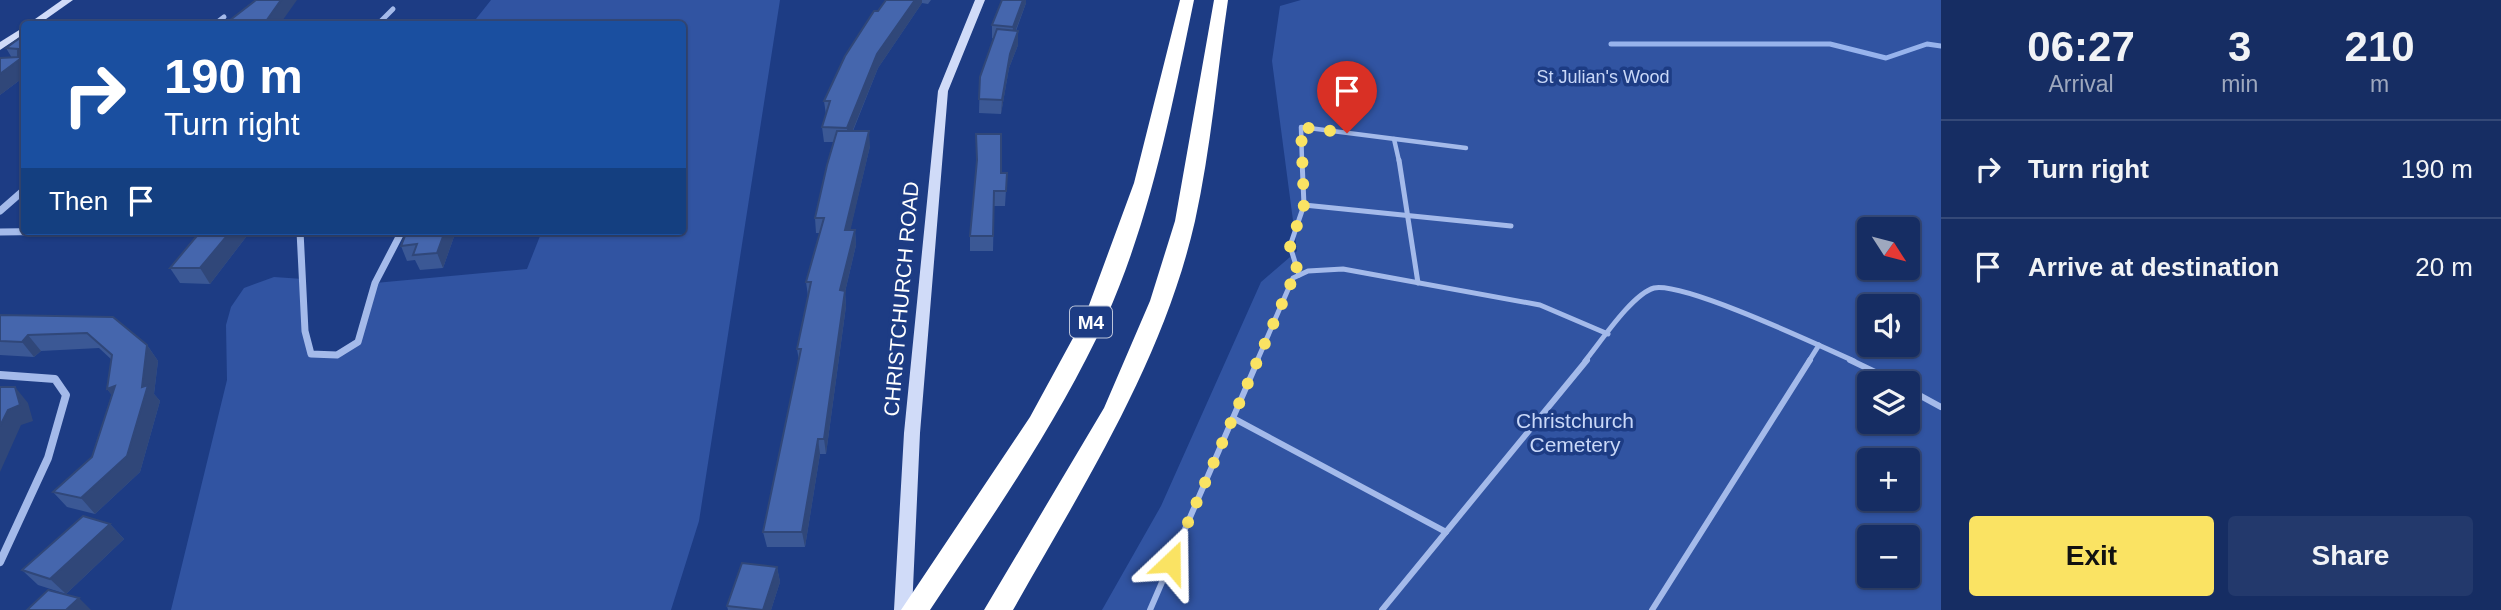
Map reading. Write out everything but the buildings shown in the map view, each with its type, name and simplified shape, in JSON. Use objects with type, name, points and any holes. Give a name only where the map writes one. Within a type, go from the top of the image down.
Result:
[{"type":"highway","name":"M4","points":[[915,610],[1006,475],[1075,358],[1115,268],[1154,147],[1187,0]]},
{"type":"highway","name":"M4","points":[[998,610],[1115,409],[1160,300],[1185,221],[1221,0]]},
{"type":"street","points":[[37,21],[68,0]]},
{"type":"street","name":"CHRISTCHURCH ROAD","points":[[903,610],[912,433],[943,92],[980,0]]},
{"type":"street","points":[[381,21],[393,9]]},
{"type":"street","points":[[219,21],[224,17]]},
{"type":"street","points":[[0,47],[21,32]]},
{"type":"street","points":[[0,211],[21,193]]},
{"type":"street","points":[[0,232],[21,232]]},
{"type":"street","points":[[300,235],[305,331],[311,354],[337,355],[358,342],[375,283],[400,235]]},
{"type":"street","points":[[0,375],[55,379],[66,395],[48,458],[0,562]]},
{"type":"lane","points":[[1299,275],[1290,246],[1304,205],[1301,127],[1466,148]]},
{"type":"lane","points":[[1394,139],[1418,283]]},
{"type":"lane","points":[[1304,205],[1510,226]]},
{"type":"lane","points":[[1150,610],[1293,278],[1308,271],[1343,269],[1540,305],[1608,334]]},
{"type":"lane","points":[[1382,610],[1637,298],[1657,288],[1684,292],[1853,358],[1876,371]]},
{"type":"lane","points":[[1652,610],[1819,345]]},
{"type":"lane","points":[[1920,396],[1941,407]]},
{"type":"lane","points":[[1233,418],[1446,532]]},
{"type":"green space","points":[[491,0],[780,0],[699,521],[671,610],[171,610],[227,380],[226,325],[231,307],[244,288],[274,277],[303,279],[305,331],[311,353],[337,355],[358,342],[375,283],[527,269],[540,235],[686,235],[686,21],[474,21]]},
{"type":"green space","points":[[1301,0],[1941,0],[1941,610],[1102,610],[1161,506],[1261,282],[1297,251],[1272,61],[1280,6]]},
{"type":"waterway","points":[[1611,44],[1830,44],[1886,58],[1927,44],[1941,46]]},
{"type":"route","points":[[1171,562],[1293,278],[1299,275],[1294,266],[1290,246],[1304,205],[1301,127],[1347,133]]},
{"type":"park label","name":"St Julian's Wood","points":[[1603,77]]},
{"type":"park label","name":"Christchurch Cemetery","points":[[1575,432]]}]
